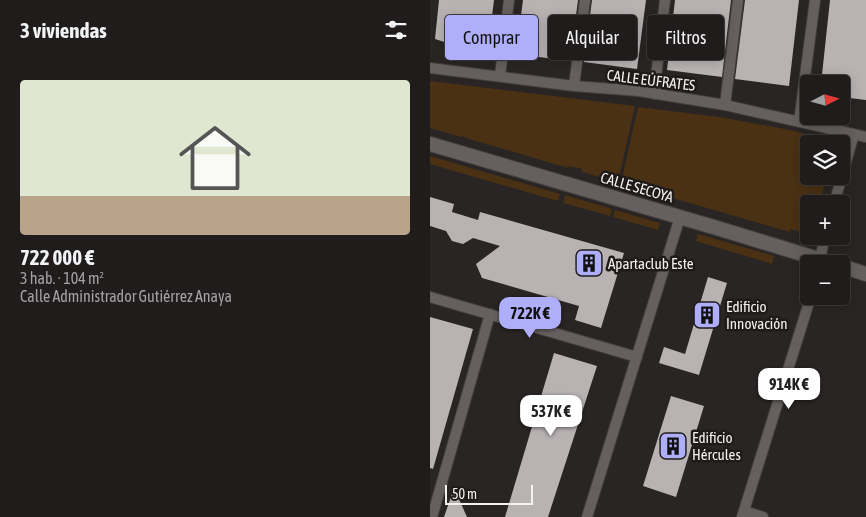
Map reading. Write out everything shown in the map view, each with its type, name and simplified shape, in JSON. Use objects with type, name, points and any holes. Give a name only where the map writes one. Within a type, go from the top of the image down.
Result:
[{"type":"main road","name":"CALLE SECOYA","points":[[430,144],[680,217],[801,255]]},
{"type":"main road","points":[[850,269],[866,274]]},
{"type":"street","points":[[500,76],[509,0]]},
{"type":"street","points":[[574,86],[585,0]]},
{"type":"street","points":[[654,94],[665,0]]},
{"type":"street","points":[[725,104],[738,0]]},
{"type":"street","points":[[799,122],[815,0]]},
{"type":"street","name":"CALLE EÚFRATES","points":[[430,68],[574,86],[639,91],[725,104],[866,137]]},
{"type":"street","points":[[837,195],[854,134]]},
{"type":"street","points":[[587,517],[680,217]]},
{"type":"street","points":[[430,297],[637,357]]},
{"type":"street","points":[[762,517],[743,514],[808,305]]},
{"type":"street","points":[[432,517],[490,314]]},
{"type":"shaded area","points":[[430,81],[635,106],[618,182],[582,172],[582,169],[569,166],[568,168],[463,136],[430,128]]},
{"type":"shaded area","points":[[638,107],[719,117],[810,135],[800,135],[800,185],[824,185],[822,195],[800,195],[800,232],[791,229],[790,232],[621,183]]},
{"type":"shaded area","points":[[430,156],[560,194],[558,201],[430,164]]},
{"type":"shaded area","points":[[565,195],[612,209],[610,216],[563,203]]},
{"type":"shaded area","points":[[615,210],[660,223],[658,230],[613,217]]},
{"type":"shaded area","points":[[698,234],[774,256],[772,264],[696,241]]},
{"type":"building","points":[[439,0],[494,0],[492,15],[445,15],[445,42],[435,39]]},
{"type":"building","points":[[523,0],[578,0],[576,15],[548,15],[548,58],[538,57],[538,15],[521,15]]},
{"type":"building","points":[[592,0],[646,0],[637,69],[584,62],[584,60],[637,60],[637,15],[590,15]]},
{"type":"building","points":[[675,0],[731,0],[724,60],[724,15],[673,15]]},
{"type":"building","points":[[745,0],[799,0],[789,86],[735,79]]},
{"type":"building","points":[[830,0],[866,0],[866,100],[850,98],[850,75],[822,75]]},
{"type":"building","points":[[668,60],[724,60],[722,77],[667,70]]},
{"type":"building","name":"Apartaclub Este","points":[[430,197],[454,204],[452,212],[478,220],[480,212],[624,253],[601,328],[575,320],[579,306],[482,278],[476,264],[500,246],[473,238],[463,244],[452,241],[446,231],[430,226]]},
{"type":"building","name":"Edificio Innovación","points":[[708,277],[727,283],[699,375],[659,363],[664,347],[685,354]]},
{"type":"building","points":[[430,317],[473,329],[433,469],[430,468]]},
{"type":"building","points":[[554,353],[597,366],[548,517],[505,517]]},
{"type":"building","name":"Edificio Hércules","points":[[671,396],[704,406],[676,497],[643,486]]},
{"type":"building","points":[[454,488],[467,517],[444,517]]},
{"type":"place","name":"Apartaclub Este","points":[[589,263]]},
{"type":"place","name":"Edificio Innovación","points":[[707,315]]},
{"type":"place","name":"Edificio Hércules","points":[[673,446]]}]
